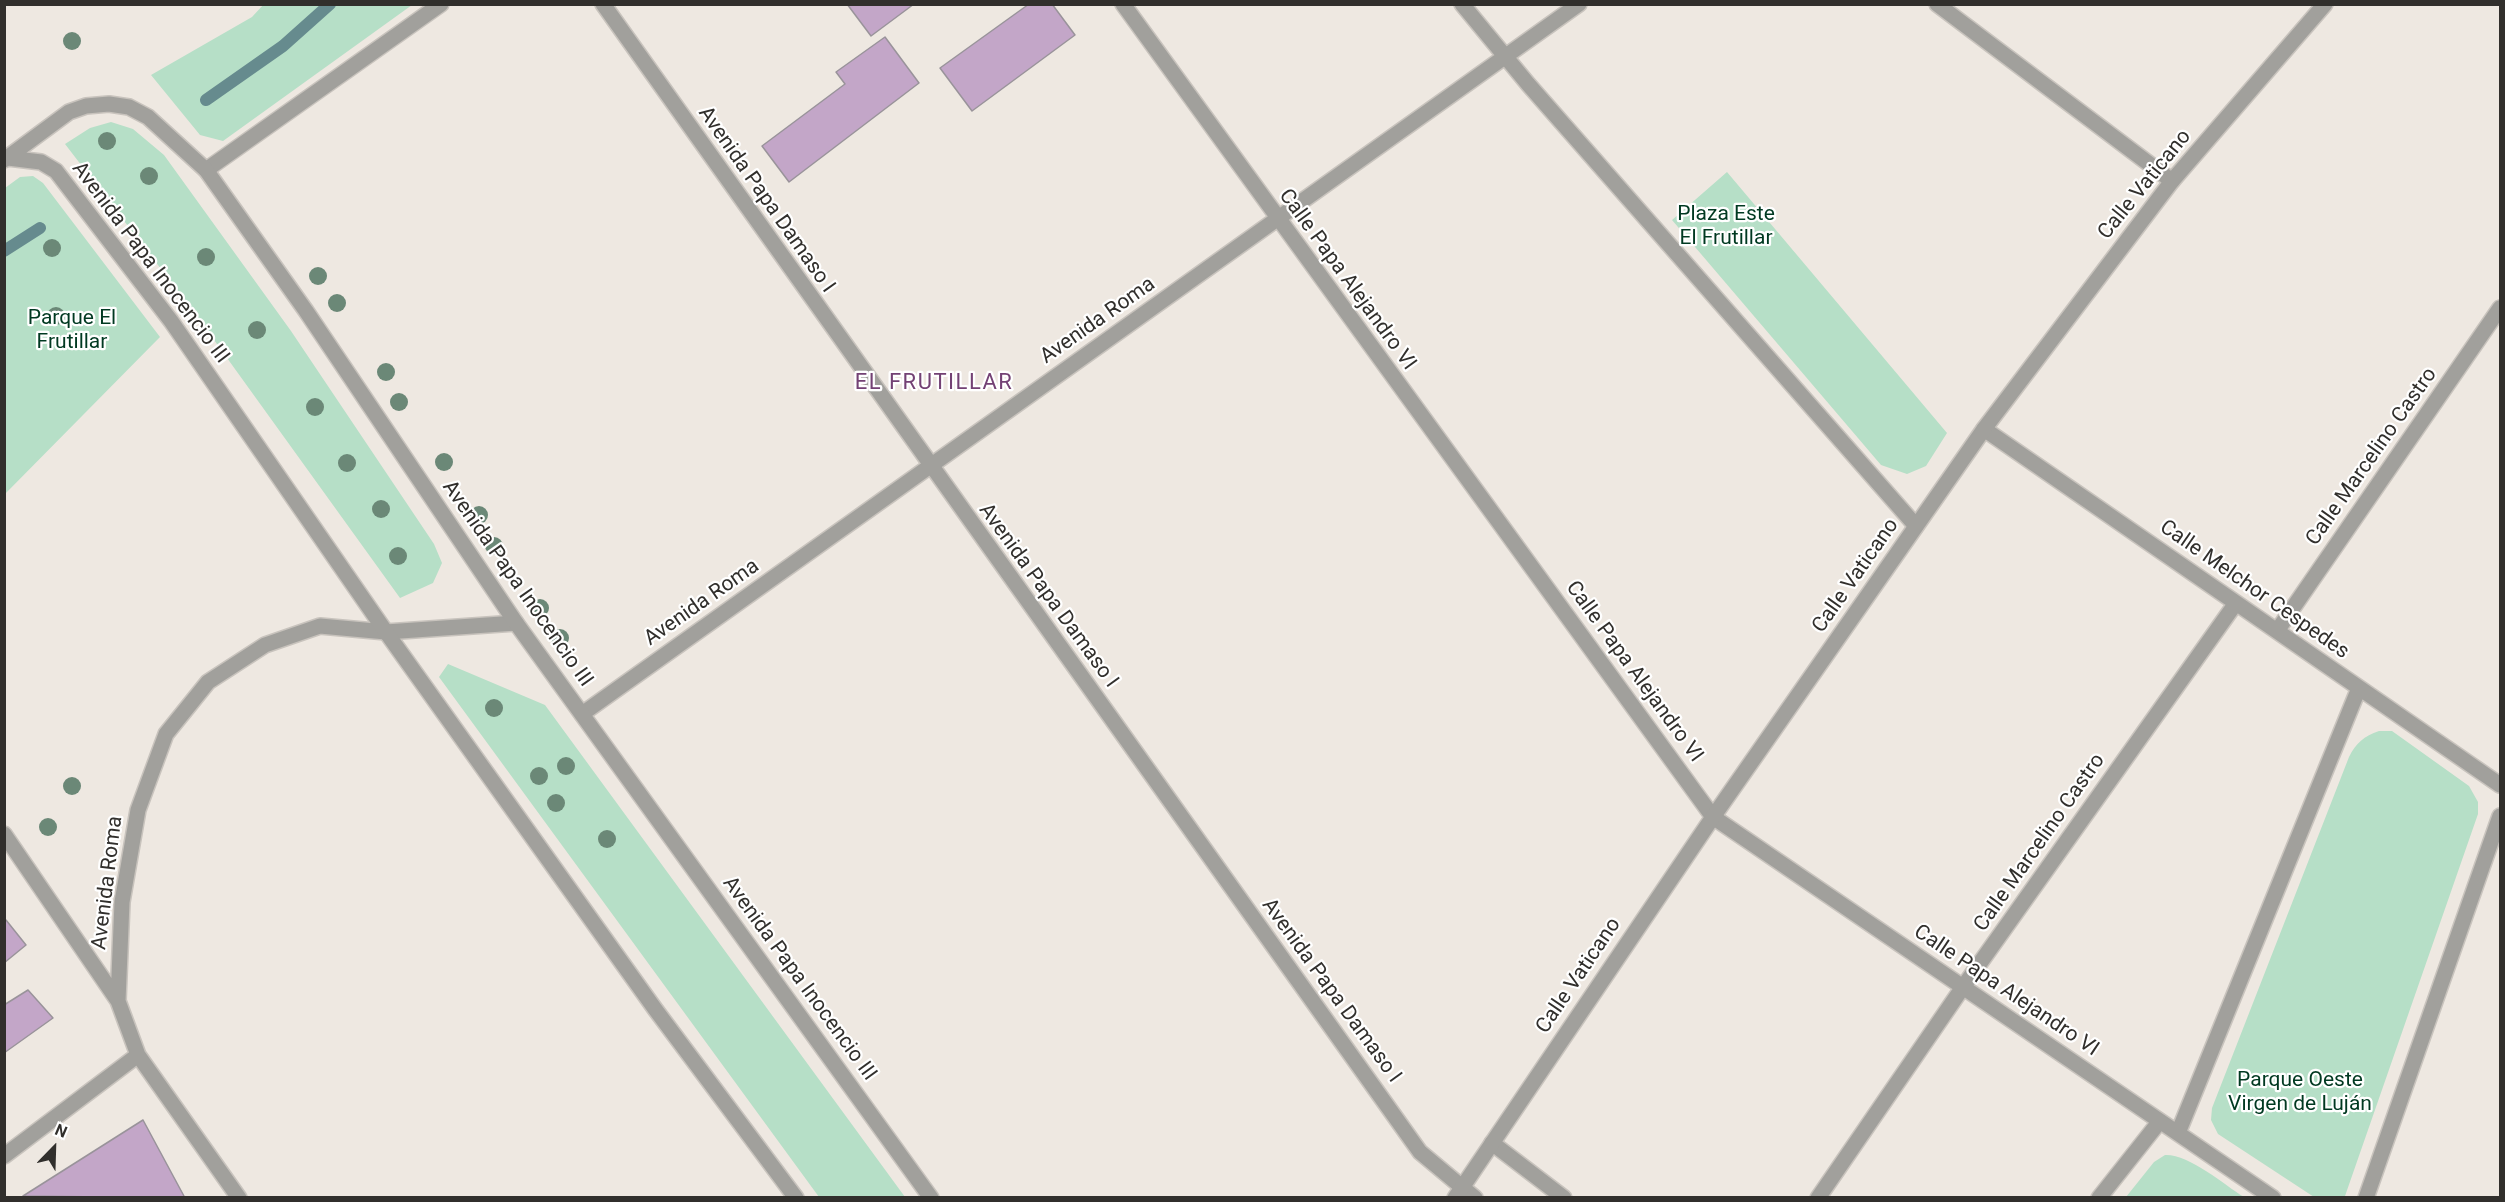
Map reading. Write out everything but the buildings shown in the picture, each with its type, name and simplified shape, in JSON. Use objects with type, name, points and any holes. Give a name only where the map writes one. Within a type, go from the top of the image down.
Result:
[{"type":"street","points":[[206,170],[441,4]]},
{"type":"street","name":"Avenida Papa Damaso I","points":[[603,4],[930,467],[1420,1152],[1458,1193],[1475,1197]]},
{"type":"street","name":"Calle Papa Alejandro VI","points":[[1123,4],[1713,817],[2273,1197]]},
{"type":"street","points":[[1462,4],[1505,57],[1917,526]]},
{"type":"street","name":"Avenida Roma","points":[[582,714],[1579,4]]},
{"type":"street","points":[[1937,4],[2172,181]]},
{"type":"street","name":"Calle Vaticano","points":[[1458,1193],[1713,817],[1984,429],[2172,181],[2325,4]]},
{"type":"street","name":"Avenida Papa Inocencio III","points":[[6,159],[69,112],[86,106],[109,104],[129,107],[148,117],[206,170],[306,311],[516,623],[931,1197]]},
{"type":"street","name":"Avenida Papa Inocencio III","points":[[6,159],[41,162],[56,171],[181,336],[386,633],[655,1009],[796,1197]]},
{"type":"street","name":"Calle Marcelino Castro","points":[[2277,631],[2500,308]]},
{"type":"street","name":"Calle Melchor Cespedes","points":[[1984,429],[2500,785]]},
{"type":"street","name":"Calle Marcelino Castro","points":[[1818,1197],[1963,987],[2236,603]]},
{"type":"street","name":"Avenida Roma","points":[[118,1001],[122,902],[138,810],[165,734],[208,682],[265,645],[320,626],[386,633],[516,623]]},
{"type":"street","points":[[2178,1133],[2359,688]]},
{"type":"street","points":[[2366,1197],[2500,816]]},
{"type":"street","points":[[4,834],[118,1001],[138,1055],[239,1197]]},
{"type":"street","points":[[4,1156],[138,1055]]},
{"type":"street","points":[[2099,1197],[2160,1121]]},
{"type":"street","points":[[1492,1143],[1564,1197]]},
{"type":"green space","points":[[264,4],[412,5],[223,141],[200,135],[151,75],[252,17]]},
{"type":"green space","points":[[111,122],[133,129],[164,155],[291,331],[434,544],[442,563],[433,583],[400,598],[191,308],[65,144],[90,128]]},
{"type":"green space","name":"Plaza Este El Frutillar","points":[[1727,172],[1947,433],[1926,466],[1907,474],[1881,465],[1672,220]]},
{"type":"green space","name":"Parque El Frutillar","points":[[33,176],[43,183],[160,337],[5,494],[5,188],[20,177]]},
{"type":"green space","points":[[448,664],[545,705],[905,1197],[819,1197],[439,677]]},
{"type":"green space","name":"Parque Oeste Virgen de Luján","points":[[2379,731],[2392,731],[2469,786],[2478,802],[2478,814],[2345,1196],[2314,1197],[2218,1134],[2211,1120],[2212,1108],[2349,757],[2361,741]]},
{"type":"green space","name":"Parque Oeste Virgen de Luján","points":[[2165,1155],[2185,1159],[2195,1164],[2244,1197],[2126,1197],[2154,1162]]},
{"type":"waterway","points":[[206,100],[283,46],[330,4]]},
{"type":"waterway","points":[[4,251],[40,228]]},
{"type":"district","name":"EL FRUTILLAR","points":[[934,383]]}]
